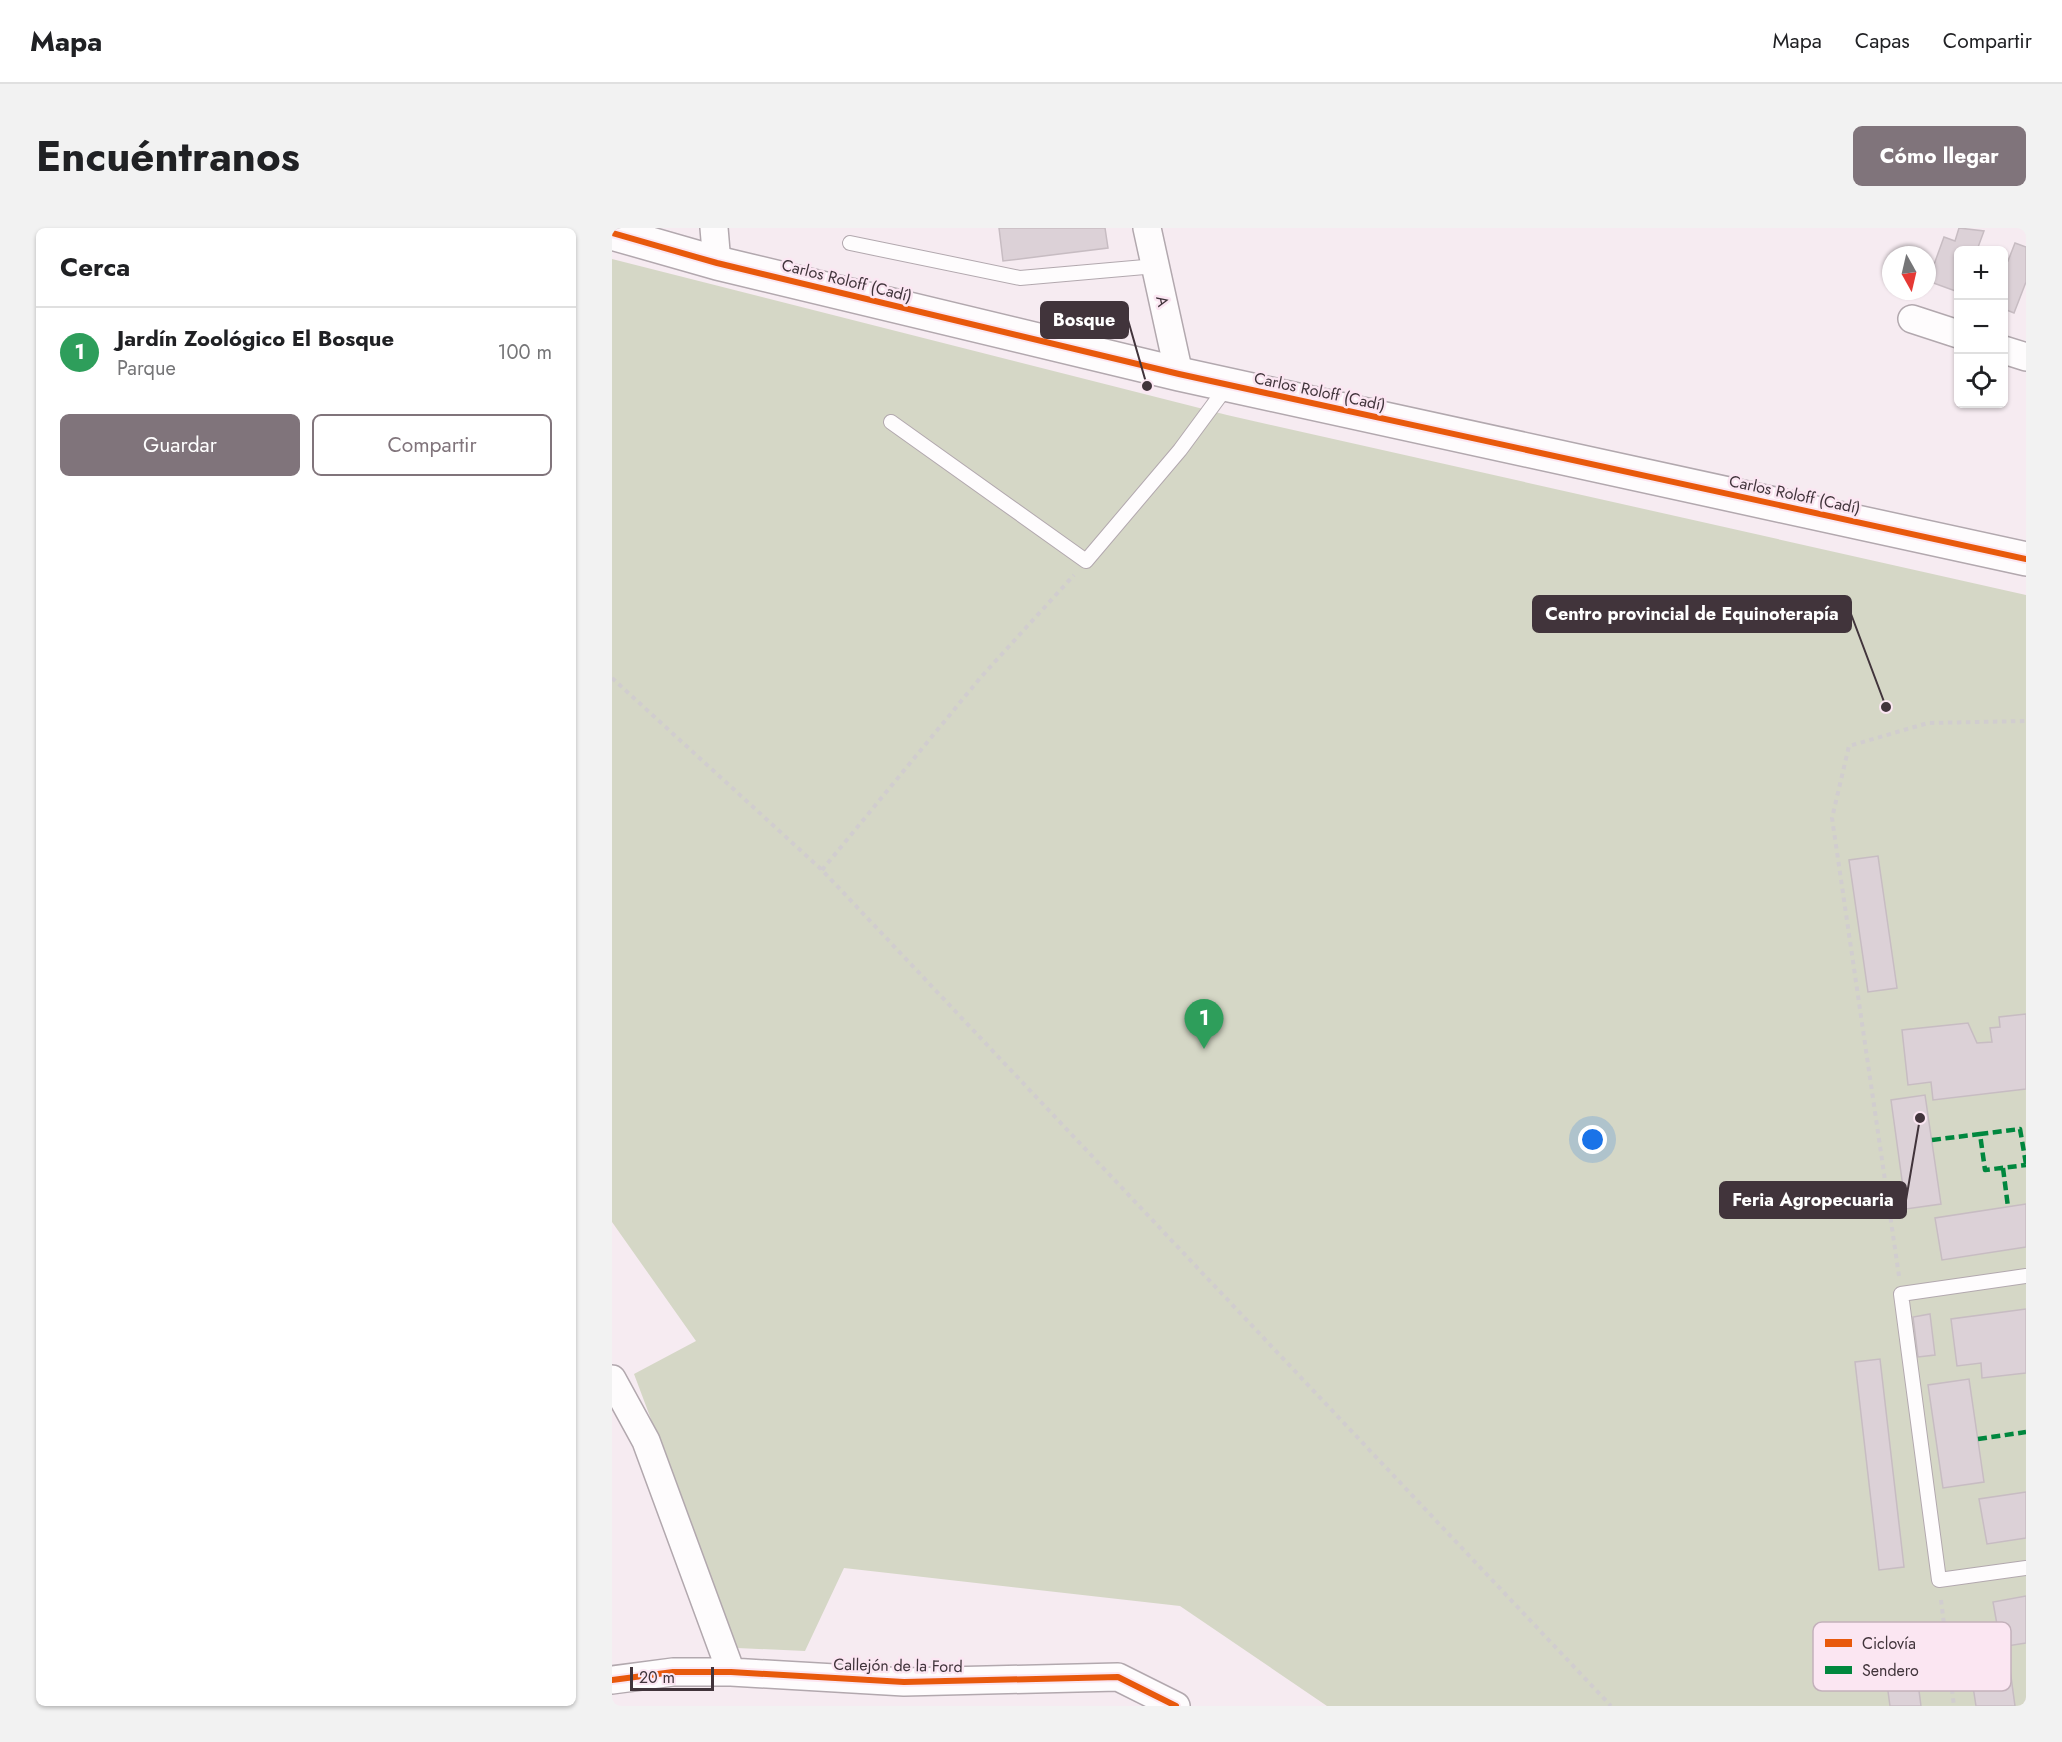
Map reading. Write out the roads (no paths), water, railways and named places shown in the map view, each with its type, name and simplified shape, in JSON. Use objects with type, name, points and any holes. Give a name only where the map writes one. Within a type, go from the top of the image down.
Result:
[{"type":"street","points":[[714,228],[717,263]]},
{"type":"street","name":"A","points":[[1147,228],[1179,374]]},
{"type":"street","name":"Carlos Roloff (Cadí)","points":[[612,233],[717,263],[1179,374],[2026,559]]},
{"type":"street","points":[[1912,319],[1954,332]]},
{"type":"street","points":[[2008,351],[2026,357]]},
{"type":"street","points":[[612,1379],[645,1441],[731,1672]]},
{"type":"street","name":"Callejón de la Ford","points":[[612,1680],[673,1672],[731,1672],[906,1694],[1118,1677],[1176,1706]]},
{"type":"lane","points":[[850,243],[1020,278],[1156,267]]},
{"type":"lane","points":[[891,422],[1086,561],[1180,450],[1229,385]]},
{"type":"lane","points":[[2026,1276],[1901,1294],[1939,1580],[2026,1568]]},
{"type":"place","name":"Bosque","points":[[1147,386]]},
{"type":"place","name":"Centro provincial de Equinoterapía","points":[[1886,707]]},
{"type":"place","name":"Jardín Zoológico El Bosque","points":[[1204,1049]]},
{"type":"place","name":"Feria Agropecuaria","points":[[1920,1118]]}]
